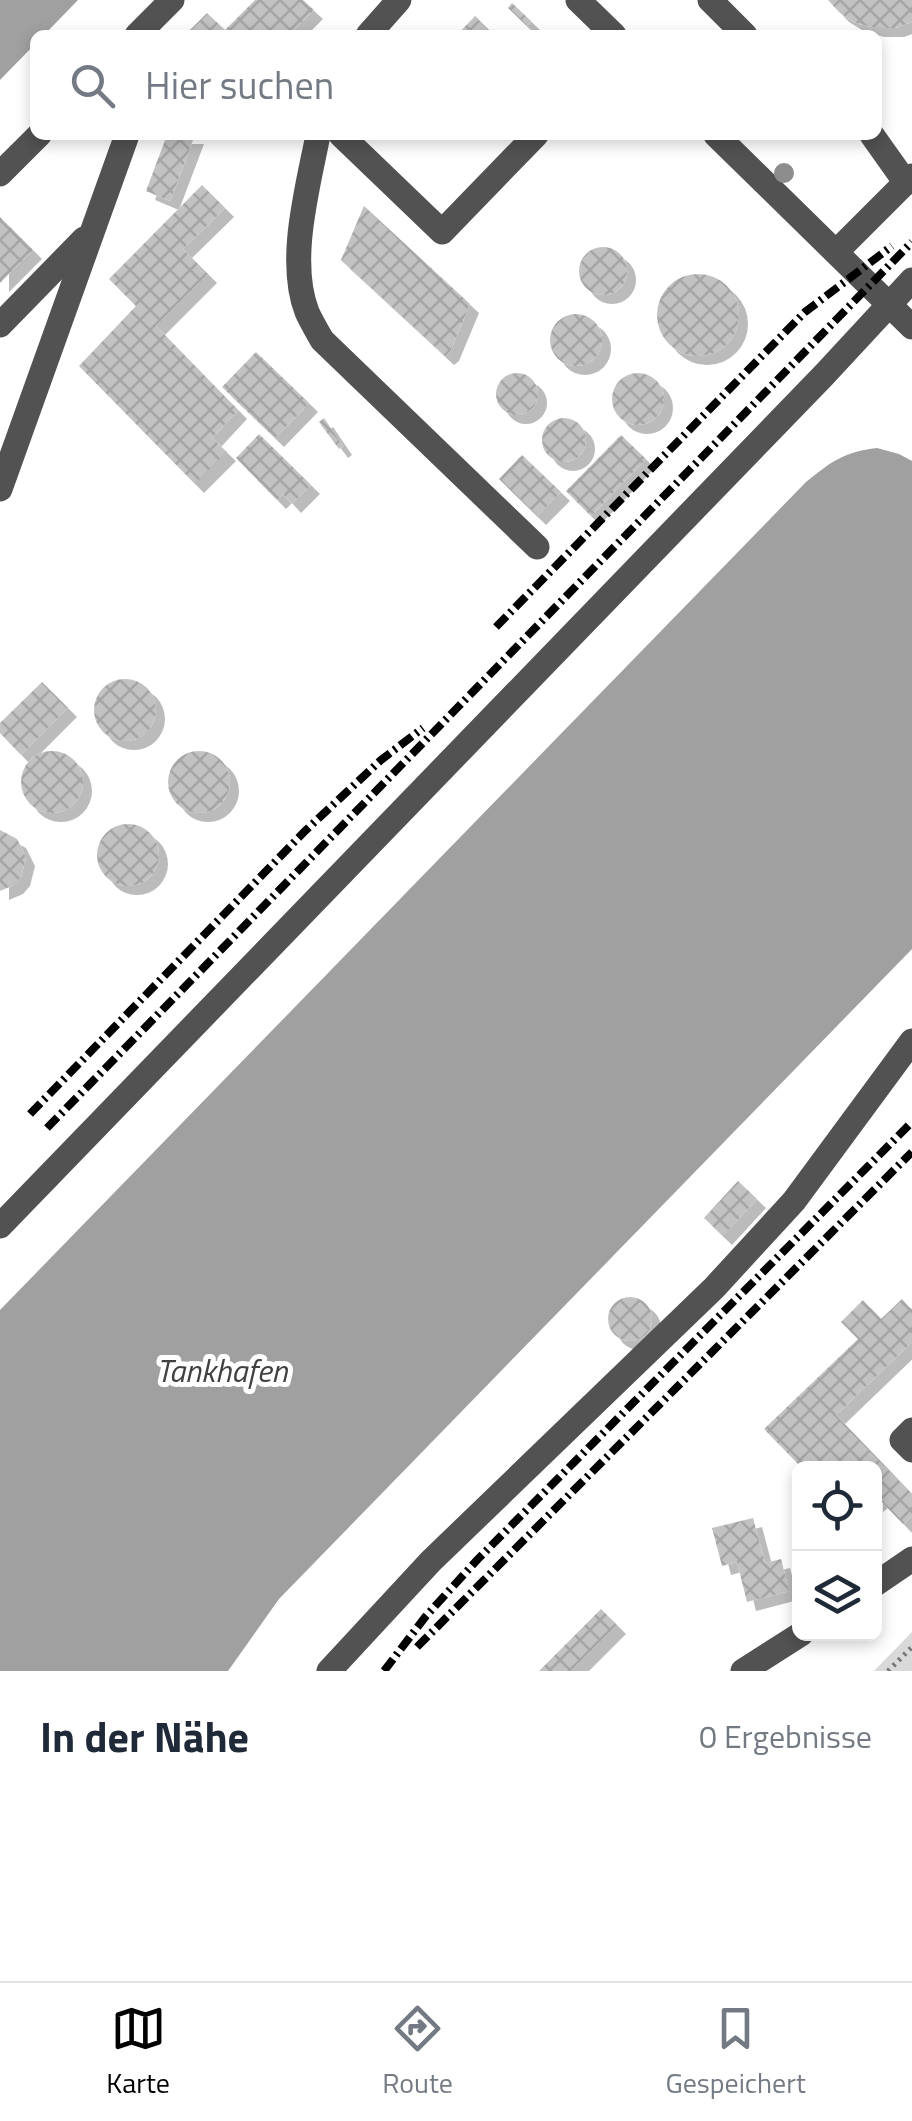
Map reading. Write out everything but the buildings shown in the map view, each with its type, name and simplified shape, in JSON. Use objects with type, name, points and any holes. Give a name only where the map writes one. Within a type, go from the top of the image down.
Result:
[{"type":"street","points":[[142,30],[174,0]]},
{"type":"street","points":[[165,30],[174,0]]},
{"type":"street","points":[[372,30],[399,0]]},
{"type":"street","points":[[578,0],[609,30]]},
{"type":"street","points":[[710,0],[740,30]]},
{"type":"street","points":[[0,174],[34,140]]},
{"type":"street","points":[[0,489],[125,140]]},
{"type":"street","points":[[317,140],[303,215],[299,273],[306,310],[322,340],[537,547]]},
{"type":"street","points":[[346,140],[442,232],[531,140]]},
{"type":"street","points":[[721,140],[912,327]]},
{"type":"street","points":[[836,252],[909,180],[876,140]]},
{"type":"street","points":[[0,325],[91,232]]},
{"type":"street","points":[[0,1226],[912,280]]},
{"type":"street","points":[[329,1671],[432,1561],[700,1302],[794,1202],[912,1041]]},
{"type":"street","points":[[912,1430],[902,1440],[912,1450]]},
{"type":"street","points":[[882,1581],[912,1560]]},
{"type":"street","points":[[743,1671],[792,1639]]},
{"type":"path","points":[[888,1671],[912,1647]]},
{"type":"shaded area","points":[[912,1632],[912,1671],[874,1671]]},
{"type":"water","points":[[0,0],[78,0],[49,30],[30,30],[30,49],[0,80]]},
{"type":"water","name":"Tankhafen","points":[[877,448],[912,461],[912,949],[279,1599],[228,1671],[0,1671],[0,1310],[806,482],[839,459]]},
{"type":"railway","points":[[47,1128],[912,242]]},
{"type":"railway","points":[[496,627],[805,312],[892,246]]},
{"type":"railway","points":[[30,1114],[305,831],[381,760],[423,728]]},
{"type":"railway","points":[[384,1671],[426,1616],[478,1559],[912,1122]]},
{"type":"railway","points":[[417,1647],[912,1152]]}]
